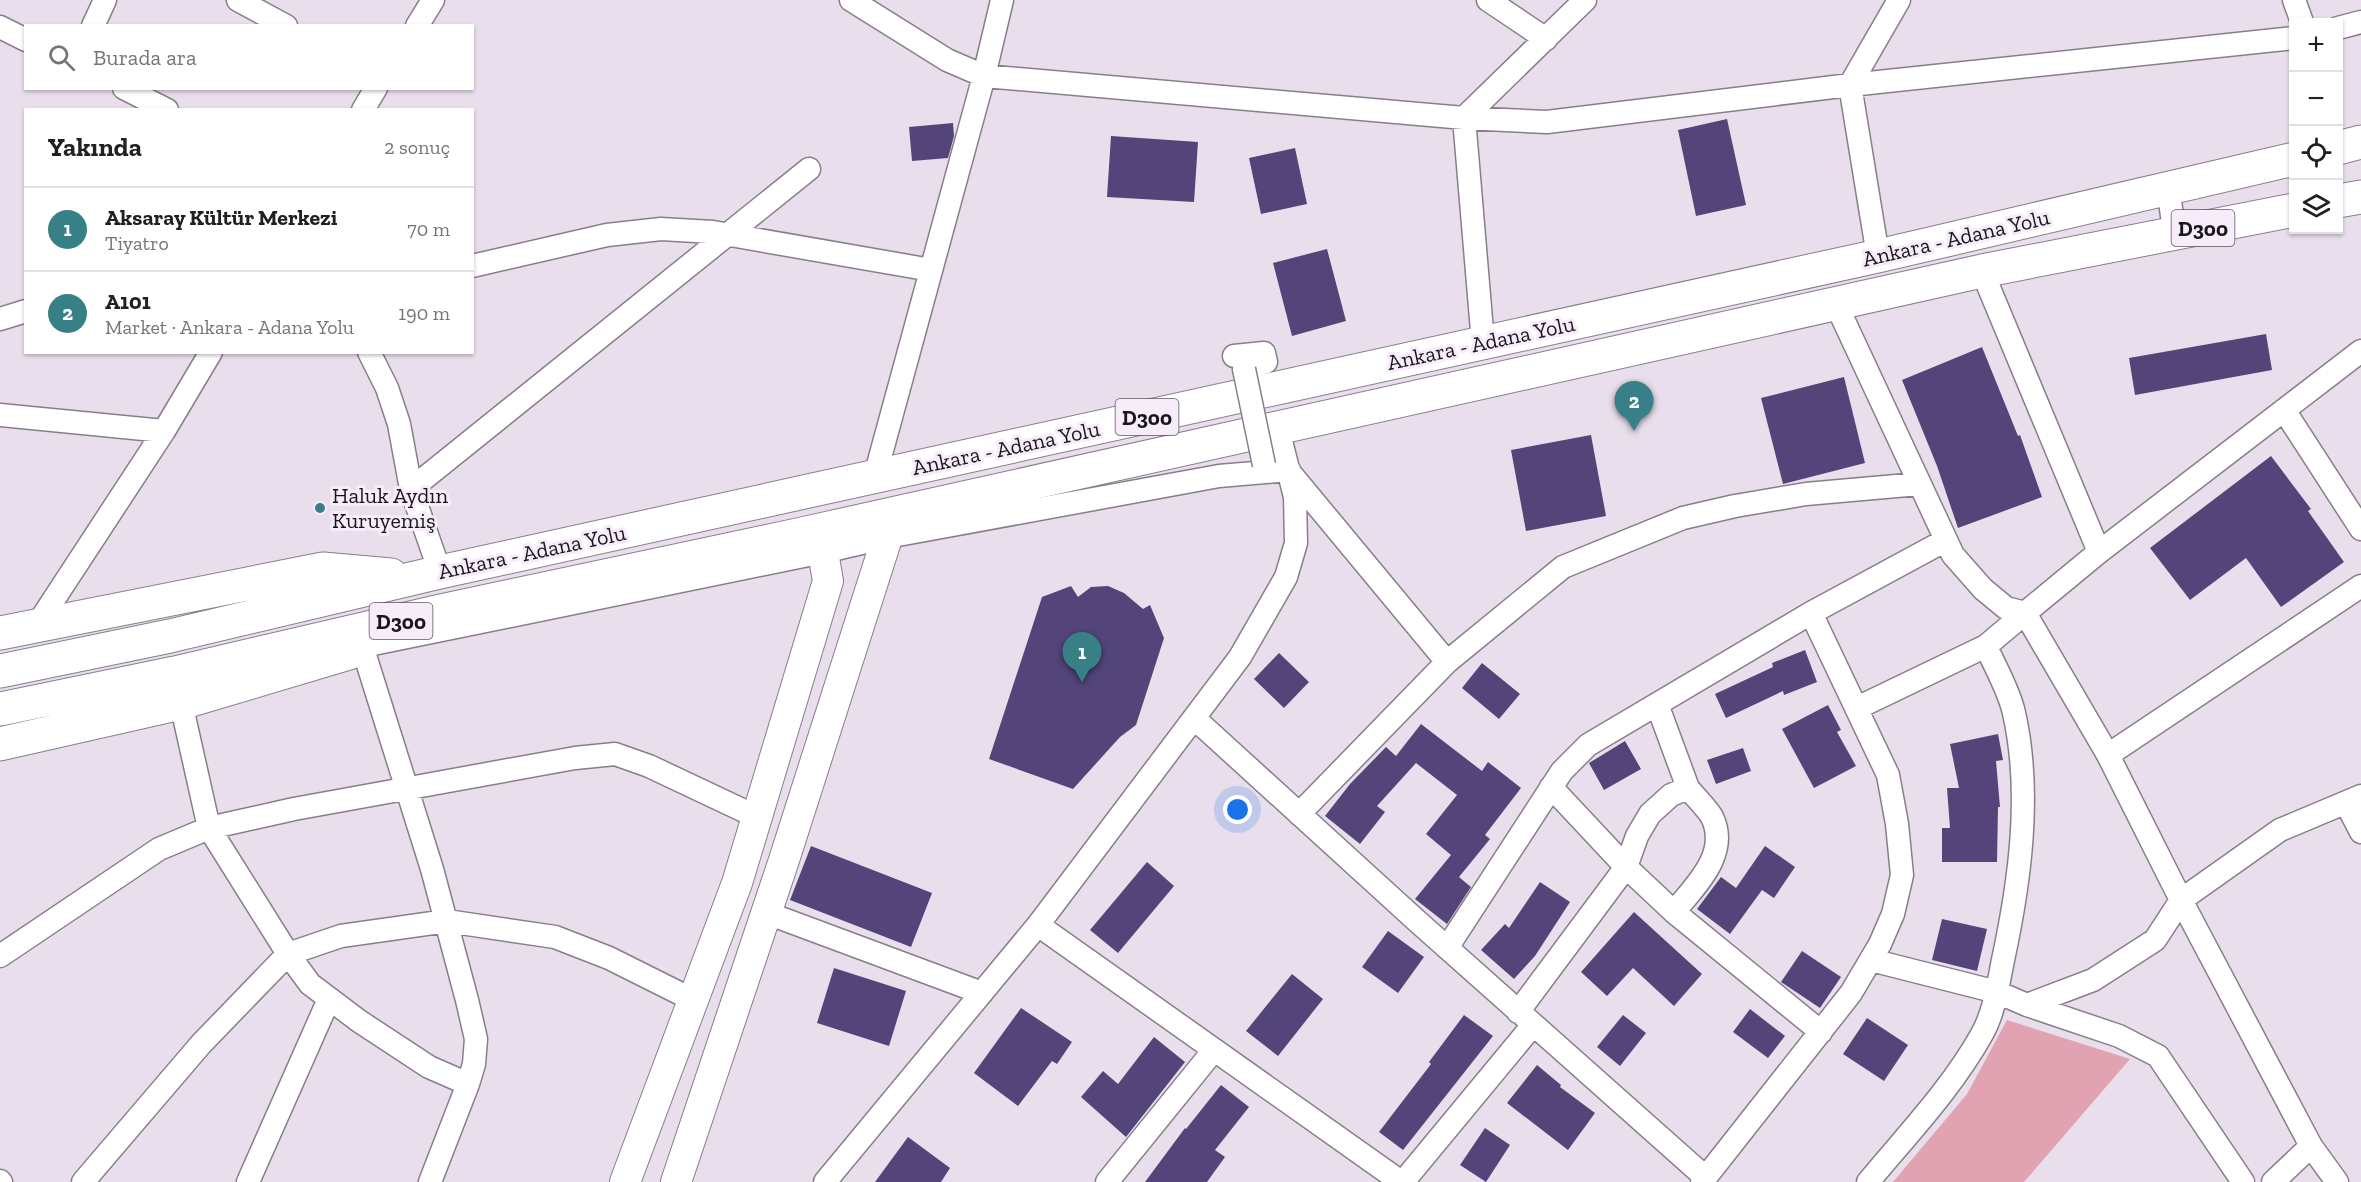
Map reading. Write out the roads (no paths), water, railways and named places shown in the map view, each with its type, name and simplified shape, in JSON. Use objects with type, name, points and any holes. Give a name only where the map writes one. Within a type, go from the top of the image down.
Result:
[{"type":"highway","points":[[2343,147],[2361,142]]},
{"type":"highway","name":"Ankara - Adana Yolu","points":[[0,671],[170,636],[430,575],[1878,256],[2289,160]]},
{"type":"highway","points":[[2343,200],[2361,197]]},
{"type":"highway","name":"Ankara - Adana Yolu","points":[[0,709],[175,673],[436,612],[812,543],[1278,429],[1982,271],[2289,211]]},
{"type":"highway","points":[[0,633],[323,569],[430,575]]},
{"type":"highway","points":[[0,744],[181,703],[368,647],[436,612]]},
{"type":"main road","points":[[676,1182],[766,913],[891,525]]},
{"type":"main road","points":[[625,1182],[737,883],[828,581],[812,543]]},
{"type":"street","points":[[94,24],[105,0]]},
{"type":"street","points":[[238,0],[282,24]]},
{"type":"street","points":[[418,24],[433,0]]},
{"type":"street","points":[[851,0],[947,60],[984,76],[1464,118],[1547,122],[1850,85],[2289,39]]},
{"type":"street","points":[[875,476],[984,76],[1002,0]]},
{"type":"street","points":[[1488,0],[1546,39]]},
{"type":"street","points":[[1464,118],[1585,0]]},
{"type":"street","points":[[1878,256],[1850,85],[1899,0]]},
{"type":"street","points":[[2294,0],[2301,18]]},
{"type":"street","points":[[2343,27],[2361,22]]},
{"type":"street","points":[[0,27],[24,39]]},
{"type":"street","points":[[128,90],[163,108]]},
{"type":"street","points":[[364,108],[375,90]]},
{"type":"street","points":[[1464,118],[1483,343]]},
{"type":"street","points":[[411,489],[809,169]]},
{"type":"street","points":[[474,266],[607,235],[661,229],[728,234],[931,270]]},
{"type":"street","points":[[1982,271],[2099,552]]},
{"type":"street","points":[[1836,304],[1953,555],[1983,589],[2006,608],[2025,613],[2108,755],[2181,900],[2311,1146],[2337,1182]]},
{"type":"street","points":[[0,318],[24,312]]},
{"type":"street","points":[[1857,708],[1986,646],[2099,552],[2361,351]]},
{"type":"street","points":[[37,625],[164,431],[210,354]]},
{"type":"street","points":[[370,354],[387,388],[399,424],[430,575]]},
{"type":"street","points":[[1219,477],[1221,468],[1264,465],[1239,362]]},
{"type":"street","points":[[2284,410],[2361,529]]},
{"type":"street","points":[[0,415],[164,431]]},
{"type":"street","points":[[825,1182],[1038,925],[1240,657],[1287,577],[1296,543],[1295,498],[1278,429]]},
{"type":"street","points":[[891,525],[1219,477],[1289,471]]},
{"type":"street","points":[[1289,471],[1447,662]]},
{"type":"street","points":[[1299,814],[1447,662],[1563,567],[1683,518],[1735,506],[1806,494],[1919,484]]},
{"type":"street","points":[[1447,948],[1562,771],[1588,745],[1811,613],[1946,540]]},
{"type":"street","points":[[430,1182],[468,1084],[474,1064],[476,1039],[447,921],[368,647],[812,543]]},
{"type":"street","points":[[2108,755],[2361,586]]},
{"type":"street","points":[[1194,718],[1703,1180],[1851,993],[1871,960],[1893,914],[1902,875],[1897,824],[1888,775],[1811,613]]},
{"type":"street","points":[[1868,1182],[1955,1076],[1983,1033],[1997,992],[2012,919],[2021,841],[2023,762],[2014,710],[1986,646]]},
{"type":"street","points":[[181,703],[209,828],[288,954],[310,984],[429,1067],[468,1084]]},
{"type":"street","points":[[1658,704],[1688,788],[1711,816],[1718,833],[1717,848],[1708,870],[1674,912]]},
{"type":"street","points":[[0,956],[159,849],[209,828],[408,788],[575,758],[615,754],[649,766],[757,817]]},
{"type":"street","points":[[1551,787],[1626,867],[1674,912],[1821,1032]]},
{"type":"street","points":[[1038,925],[1402,1182],[1526,1019],[1626,867],[1637,836],[1650,814],[1671,795],[1688,788]]},
{"type":"street","points":[[2027,1005],[2093,980],[2155,940],[2181,900],[2280,830],[2353,799],[2361,832]]},
{"type":"street","points":[[766,913],[982,993]]},
{"type":"street","points":[[83,1182],[201,1044],[288,954],[341,936],[447,921],[555,937],[609,958],[693,1000]]},
{"type":"street","points":[[1871,960],[1997,992],[2027,1005],[2119,1036],[2158,1056],[2243,1182]]},
{"type":"street","points":[[248,1182],[329,999]]},
{"type":"street","points":[[1107,1182],[1214,1050]]},
{"type":"street","points":[[2273,1182],[2311,1146]]},
{"type":"place","name":"A101","points":[[1634,431]]},
{"type":"place","name":"Haluk Aydın Kuruyemiş","points":[[320,508]]},
{"type":"place","name":"Aksaray Kültür Merkezi","points":[[1082,682]]}]
